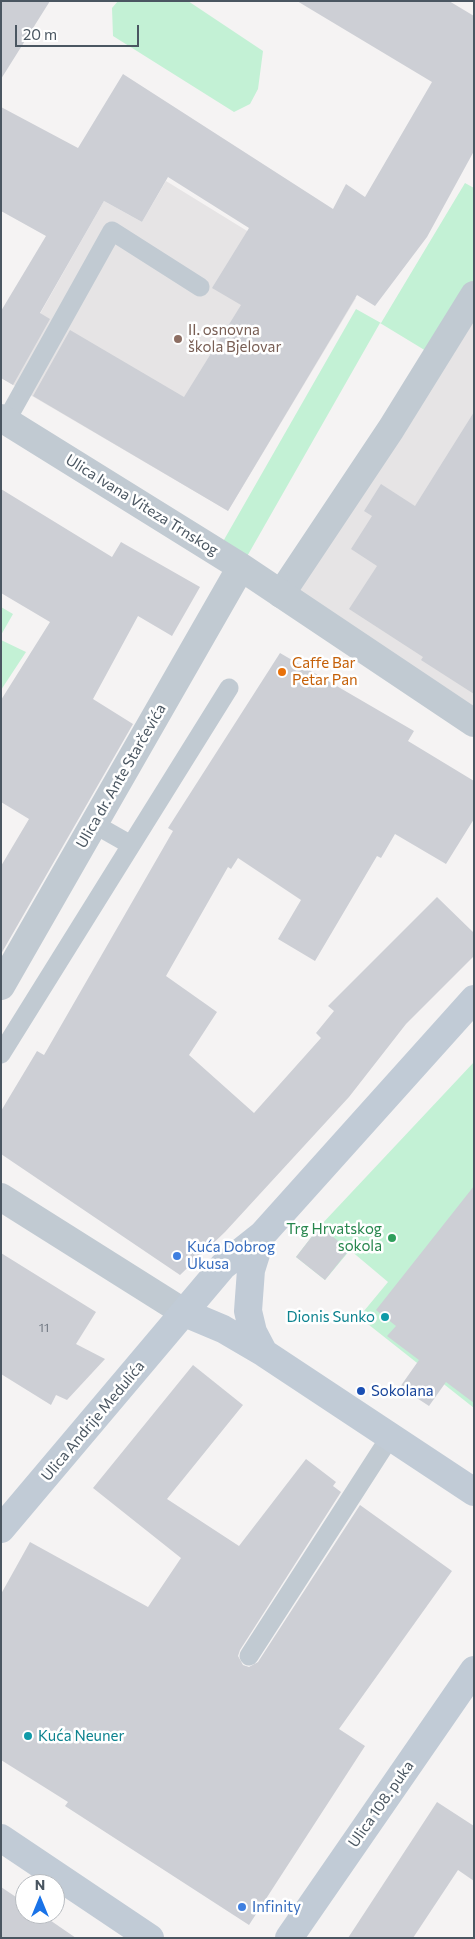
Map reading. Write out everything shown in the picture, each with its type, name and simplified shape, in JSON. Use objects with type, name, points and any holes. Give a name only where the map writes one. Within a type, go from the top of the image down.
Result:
[{"type":"main road","points":[[474,999],[262,1235],[223,1266],[185,1313],[223,1330],[264,1353],[474,1492]]},
{"type":"main road","points":[[262,1235],[251,1270],[248,1311],[254,1332],[264,1353]]},
{"type":"main road","name":"Ulica Andrije Medulića","points":[[1,1529],[185,1313]]},
{"type":"main road","name":"Ulica 108. puka","points":[[289,1938],[474,1670]]},
{"type":"main road","points":[[1,1838],[150,1938]]},
{"type":"street","name":"Ulica dr. Ante Starčevića","points":[[1,986],[94,824],[261,580],[391,429],[474,295]]},
{"type":"street","name":"Ulica Ivana Viteza Trnskog","points":[[4,419],[261,580],[474,723]]},
{"type":"street","points":[[1,1197],[185,1313]]},
{"type":"lane","points":[[4,419],[112,231],[200,287]]},
{"type":"lane","points":[[1,1054],[228,688]]},
{"type":"lane","points":[[94,824],[131,845]]},
{"type":"lane","points":[[249,1656],[390,1437]]},
{"type":"shaded area","name":"II. osnovna škola Bjelovar","points":[[166,181],[356,298],[228,511],[3,379],[104,201],[142,222]]},
{"type":"shaded area","points":[[474,292],[474,716],[281,594]]},
{"type":"green space","points":[[118,1],[188,1],[263,51],[258,89],[250,104],[234,112],[113,36],[112,8]]},
{"type":"green space","points":[[465,183],[474,188],[474,295],[436,357],[380,323],[241,567],[217,552],[356,309],[381,323]]},
{"type":"green space","points":[[1,607],[13,614],[1,635]]},
{"type":"green space","points":[[1,640],[26,652],[1,690]]},
{"type":"green space","name":"Trg Hrvatskog sokola","points":[[474,1062],[474,1408],[359,1317],[388,1282],[350,1250],[325,1280],[296,1257],[320,1226]]},
{"type":"building","points":[[1,1],[50,1],[1,79]]},
{"type":"building","points":[[297,1],[449,1],[474,16],[474,151],[427,237],[375,306],[357,295],[228,511],[33,396],[70,330],[184,397],[241,305],[212,288],[249,228],[168,177],[142,222],[104,201],[40,313],[50,319],[13,385],[1,378],[1,311],[46,236],[1,211],[1,107],[78,148],[123,74],[333,209],[346,184],[365,197],[432,82]]},
{"type":"building","points":[[474,412],[474,694],[421,660],[423,657],[349,609],[377,566],[351,549],[372,516],[364,511],[381,484],[415,506]]},
{"type":"building","points":[[1,489],[112,557],[121,542],[200,587],[172,636],[138,616],[93,699],[133,724],[1,954],[1,866],[29,819],[1,802],[1,700],[50,622],[1,593]]},
{"type":"building","points":[[280,653],[414,731],[408,741],[474,781],[474,819],[446,864],[395,834],[381,858],[377,856],[315,961],[278,939],[301,900],[238,858],[231,869],[228,867],[166,976],[217,1012],[189,1055],[254,1113],[321,1038],[316,1033],[334,1011],[328,1006],[437,897],[474,933],[474,956],[406,1024],[349,1097],[225,1232],[180,1275],[1,1154],[1,1111],[37,1051],[44,1055],[173,831],[168,828]]},
{"type":"building","points":[[474,1186],[474,1403],[446,1382],[429,1406],[400,1387],[419,1360],[387,1336],[396,1326],[376,1310]]},
{"type":"building","points":[[320,1226],[349,1250],[325,1280],[296,1257]]},
{"type":"building","points":[[1,1253],[96,1312],[76,1344],[105,1359],[67,1400],[56,1395],[51,1405],[1,1374]]},
{"type":"building","points":[[193,1365],[243,1405],[167,1499],[239,1546],[306,1459],[336,1482],[333,1486],[341,1492],[240,1650],[238,1656],[243,1665],[249,1667],[258,1662],[360,1505],[452,1571],[339,1729],[365,1746],[249,1925],[65,1806],[68,1802],[1,1760],[1,1594],[30,1542],[148,1607],[181,1558],[93,1488]]},
{"type":"building","points":[[437,1802],[474,1826],[474,1881],[458,1870],[413,1938],[348,1938]]},
{"type":"building","points":[[1,1887],[15,1896],[15,1924],[56,1924],[76,1938],[1,1938]]},
{"type":"place","name":"II. osnovna škola Bjelovar","points":[[178,339]]},
{"type":"place","name":"Caffe Bar Petar Pan","points":[[282,672]]},
{"type":"place","name":"Trg Hrvatskog sokola","points":[[392,1238]]},
{"type":"place","name":"Kuća Dobrog Ukusa","points":[[177,1256]]},
{"type":"place","name":"Dionis Sunko","points":[[385,1317]]},
{"type":"place","name":"Sokolana","points":[[361,1391]]},
{"type":"place","name":"Kuća Neuner","points":[[28,1736]]},
{"type":"place","name":"Infinity","points":[[242,1907]]}]
